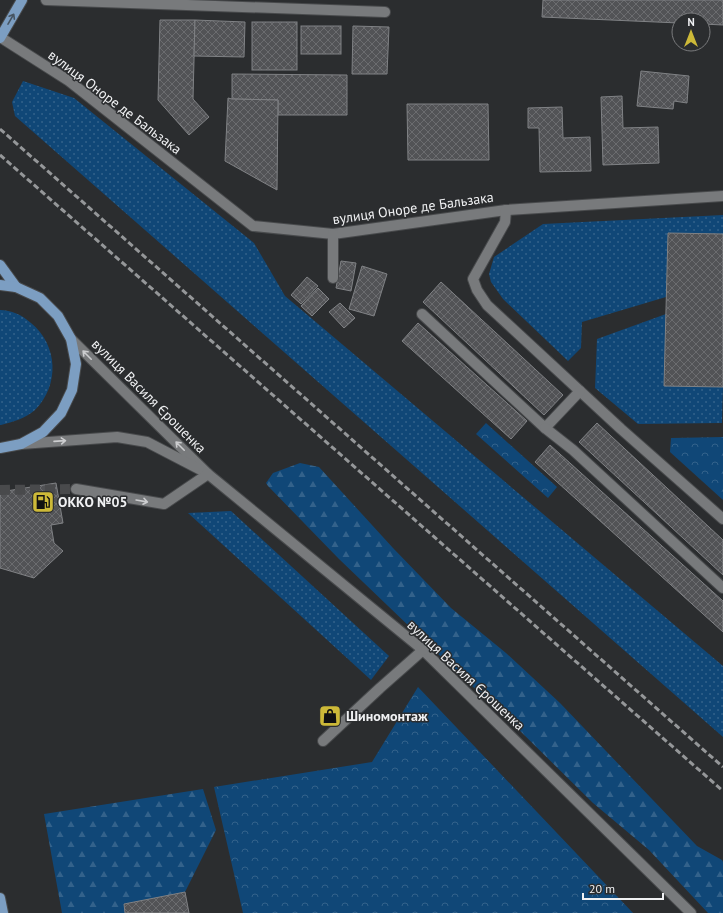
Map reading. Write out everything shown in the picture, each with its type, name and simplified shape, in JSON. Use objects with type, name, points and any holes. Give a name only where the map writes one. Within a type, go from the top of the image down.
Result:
[{"type":"main road","points":[[0,38],[22,0]]},
{"type":"main road","name":"вулиця Василя Єрошенка","points":[[0,265],[16,287]]},
{"type":"main road","name":"вулиця Василя Єрошенка","points":[[0,285],[16,287],[40,298],[58,316],[71,339],[76,364],[72,390],[61,413],[43,432],[21,444],[0,448]]},
{"type":"main road","points":[[0,898],[3,913]]},
{"type":"street","points":[[46,0],[385,12]]},
{"type":"street","name":"вулиця Оноре де Бальзака","points":[[0,38],[68,81],[253,226],[333,234],[506,210],[723,196]]},
{"type":"street","points":[[506,210],[505,222],[473,279],[477,290],[487,305],[621,429],[723,519]]},
{"type":"street","points":[[333,234],[333,278]]},
{"type":"street","points":[[422,314],[545,428],[572,450],[723,588]]},
{"type":"street","name":"вулиця Василя Єрошенка","points":[[71,339],[208,474],[423,650],[691,913]]},
{"type":"street","points":[[545,428],[580,391]]},
{"type":"street","name":"вулиця Василя Єрошенка","points":[[21,444],[117,437],[147,442],[208,474]]},
{"type":"street","points":[[76,489],[164,504],[208,474]]},
{"type":"street","points":[[323,741],[423,650]]},
{"type":"green space","points":[[23,81],[74,98],[254,243],[285,296],[723,666],[723,737],[15,116],[12,102]]},
{"type":"green space","points":[[723,215],[723,234],[668,233],[666,297],[582,322],[581,348],[568,361],[503,299],[491,282],[489,274],[494,257],[543,224]]},
{"type":"green space","points":[[0,310],[20,315],[40,332],[47,342],[51,354],[52,365],[52,377],[49,389],[35,410],[15,421],[1,425],[0,425]]},
{"type":"green space","points":[[666,314],[664,385],[723,387],[722,423],[638,424],[595,388],[597,339]]},
{"type":"green space","points":[[486,423],[557,487],[548,498],[476,434]]},
{"type":"green space","points":[[723,437],[723,500],[670,452],[671,438]]},
{"type":"green space","points":[[300,463],[319,467],[393,548],[451,608],[506,653],[560,703],[697,846],[722,860],[723,913],[708,913],[649,850],[593,803],[505,716],[339,559],[266,483],[273,473]]},
{"type":"green space","points":[[231,511],[389,656],[371,680],[188,513]]},
{"type":"green space","points":[[418,687],[633,913],[243,913],[214,787],[372,762]]},
{"type":"green space","points":[[203,789],[216,830],[185,892],[124,904],[125,913],[62,913],[44,814]]},
{"type":"building","points":[[543,0],[723,0],[723,25],[711,24],[711,12],[671,12],[671,23],[542,17]]},
{"type":"building","points":[[160,20],[195,20],[193,99],[209,117],[189,135],[158,100]]},
{"type":"building","points":[[195,20],[245,22],[244,57],[194,56]]},
{"type":"building","points":[[252,22],[297,22],[297,70],[252,70]]},
{"type":"building","points":[[301,26],[341,26],[341,54],[301,54]]},
{"type":"building","points":[[353,26],[389,27],[387,74],[352,74]]},
{"type":"building","points":[[641,71],[689,76],[687,103],[674,101],[673,109],[637,106]]},
{"type":"building","points":[[232,74],[347,75],[347,115],[278,115],[278,100],[232,99]]},
{"type":"building","points":[[622,96],[623,128],[658,127],[659,163],[603,165],[601,97]]},
{"type":"building","points":[[228,98],[278,100],[277,190],[225,161]]},
{"type":"building","points":[[407,104],[488,104],[489,160],[408,160]]},
{"type":"building","points":[[562,107],[563,138],[590,137],[591,171],[540,172],[539,128],[528,128],[528,108]]},
{"type":"building","points":[[668,233],[723,234],[723,387],[664,386]]},
{"type":"building","points":[[341,261],[356,263],[351,291],[336,288]]},
{"type":"building","points":[[362,266],[387,274],[374,316],[349,309]]},
{"type":"building","points":[[307,277],[318,286],[301,304],[291,295]]},
{"type":"building","points":[[441,282],[563,395],[544,415],[423,302]]},
{"type":"building","points":[[318,288],[329,299],[312,316],[301,306]]},
{"type":"building","points":[[340,303],[355,318],[344,328],[329,312]]},
{"type":"building","points":[[418,323],[527,421],[511,439],[402,341]]},
{"type":"building","points":[[597,423],[723,540],[723,575],[579,442]]},
{"type":"building","points":[[550,445],[723,601],[723,632],[535,462]]},
{"type":"building","points":[[56,483],[63,523],[51,525],[54,543],[63,551],[34,578],[0,568],[0,492]]},
{"type":"building","points":[[185,892],[189,913],[125,913],[124,904]]},
{"type":"tunnel","points":[[0,490],[76,489]]},
{"type":"railway","points":[[0,129],[723,767]]},
{"type":"railway","points":[[0,155],[723,791]]},
{"type":"place","name":"ОККО №05","points":[[43,502]]},
{"type":"place","name":"Шиномонтаж","points":[[330,716]]}]
